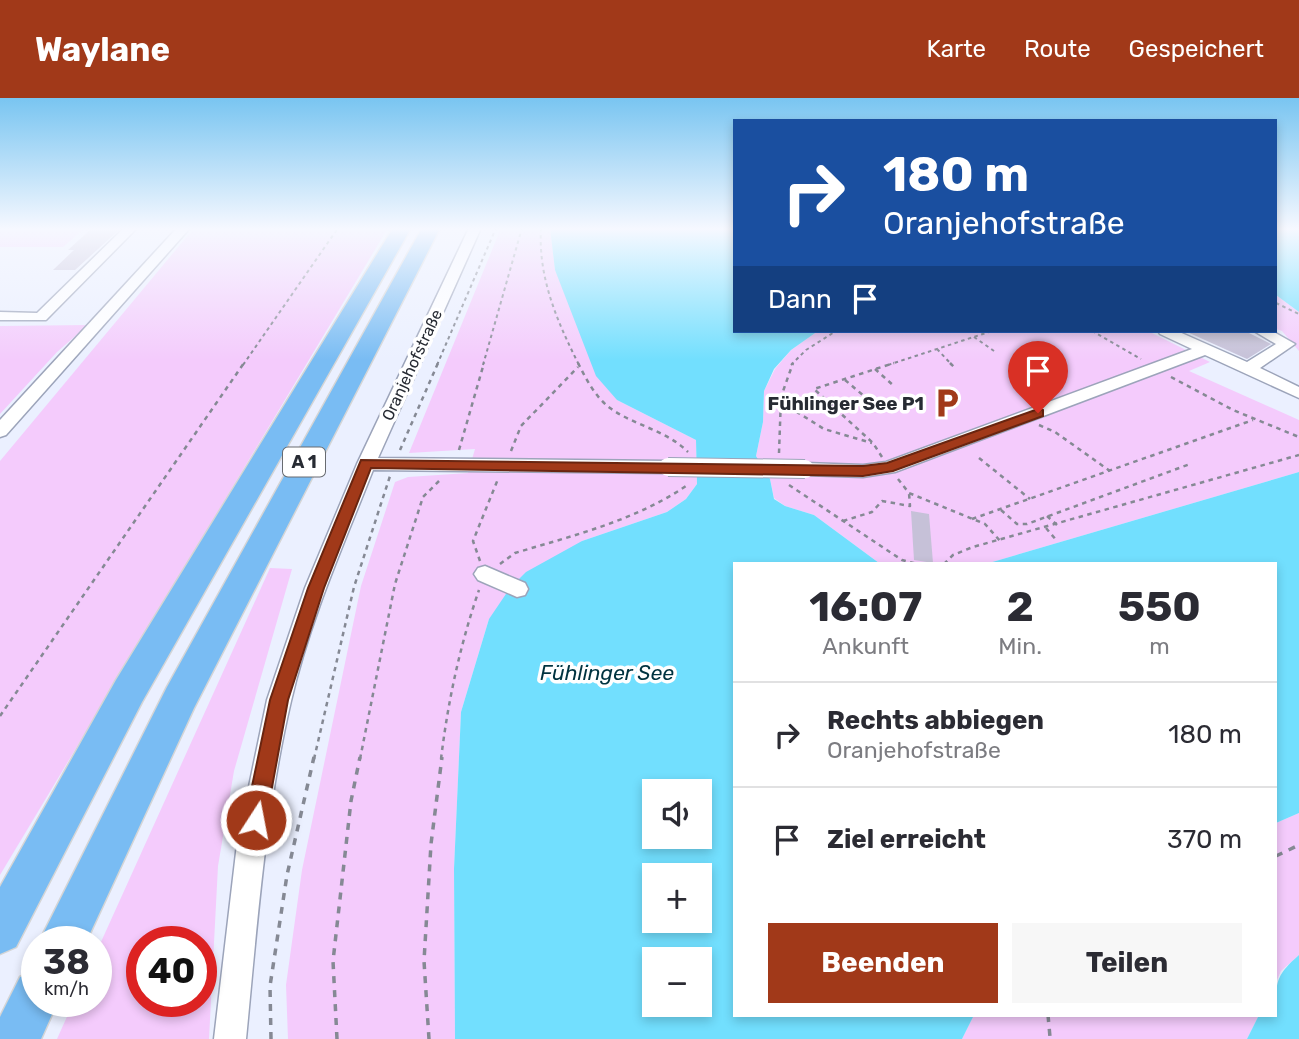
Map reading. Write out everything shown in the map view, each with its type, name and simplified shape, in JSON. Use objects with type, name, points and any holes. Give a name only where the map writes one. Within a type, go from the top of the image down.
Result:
[{"type":"highway","name":"A 1","points":[[0,931],[129,691],[376,272]]},
{"type":"highway","name":"A 1","points":[[70,926],[180,698],[408,272]]},
{"type":"highway","points":[[0,891],[31,836],[129,691]]},
{"type":"highway","points":[[15,1039],[26,1017]]},
{"type":"street","points":[[0,316],[41,317],[87,272]]},
{"type":"street","points":[[0,431],[144,272]]},
{"type":"street","name":"Oranjehofstraße","points":[[230,1039],[251,844],[279,700],[316,588],[366,464],[455,272]]},
{"type":"street","points":[[1170,333],[1299,393]]},
{"type":"street","points":[[1248,369],[1287,344],[1265,333]]},
{"type":"street","points":[[366,464],[863,471],[888,468],[1206,349]]},
{"type":"street","points":[[1280,349],[1299,357]]},
{"type":"street","points":[[485,574],[517,589]]},
{"type":"path","points":[[0,716],[308,272]]},
{"type":"path","points":[[271,1039],[270,986],[287,875],[354,587],[394,466],[477,272]]},
{"type":"path","points":[[337,1039],[333,961],[351,802],[395,584],[423,497],[454,465],[509,272]]},
{"type":"path","points":[[542,272],[579,367],[602,401],[626,417],[679,441],[692,457]]},
{"type":"path","points":[[1277,303],[1299,314]]},
{"type":"path","points":[[833,333],[804,352],[791,365],[780,402],[794,414],[850,440],[873,443]]},
{"type":"path","points":[[888,468],[873,443],[814,389],[986,333]]},
{"type":"path","points":[[1095,333],[1150,372],[1253,420],[1299,436]]},
{"type":"path","points":[[973,337],[994,351]]},
{"type":"path","points":[[937,349],[954,366]]},
{"type":"path","points":[[485,574],[473,541],[521,426],[579,367]]},
{"type":"path","points":[[875,369],[894,386]]},
{"type":"path","points":[[845,379],[864,396]]},
{"type":"path","points":[[1023,419],[1055,432],[1111,472]]},
{"type":"path","points":[[972,519],[1253,420]]},
{"type":"path","points":[[945,562],[953,555],[972,547],[1299,455]]},
{"type":"path","points":[[979,458],[1030,499]]},
{"type":"path","points":[[1000,510],[1017,524],[1027,524],[1189,464]]},
{"type":"path","points":[[429,1039],[424,961],[437,793],[448,705],[469,619],[485,574],[515,553],[636,513],[674,496],[692,481]]},
{"type":"path","points":[[910,562],[841,522],[872,512],[882,501],[910,506],[909,493],[991,528],[1001,541]]},
{"type":"path","points":[[1047,516],[1057,525]]},
{"type":"path","points":[[1046,528],[1057,541]]},
{"type":"path","points":[[1277,856],[1299,845]]},
{"type":"path","points":[[1048,1017],[1050,1037]]},
{"type":"shaded area","points":[[157,272],[362,272],[0,875],[0,461]]},
{"type":"shaded area","points":[[483,272],[556,272],[617,400],[696,440],[697,484],[686,499],[667,512],[582,541],[489,619],[461,712],[454,869],[455,1039],[288,1039],[286,985],[302,870],[361,586],[395,482],[408,477],[468,473],[475,449],[409,453]]},
{"type":"shaded area","points":[[1277,296],[1299,312],[1299,351],[1282,331],[1277,329]]},
{"type":"shaded area","points":[[88,325],[57,352],[0,414],[0,326]]},
{"type":"shaded area","points":[[815,333],[1152,333],[1210,362],[1189,371],[1299,420],[1299,472],[992,562],[878,562],[814,515],[785,506],[774,498],[770,479],[756,456],[763,422],[764,391],[775,369],[791,350]]},
{"type":"shaded area","points":[[270,568],[292,569],[234,771],[218,866],[215,926],[126,926],[126,1017],[210,1017],[209,1039],[57,1039],[67,1017],[112,1017],[112,926],[108,926]]},
{"type":"shaded area","points":[[1299,813],[1299,955],[1281,971],[1277,980],[1277,823]]},
{"type":"shaded area","points":[[973,1017],[1258,1017],[1247,1039],[962,1039]]},
{"type":"water","name":"Fühlinger See","points":[[556,272],[733,272],[733,333],[815,333],[791,350],[774,369],[764,391],[763,422],[756,456],[770,479],[774,499],[785,506],[814,515],[878,562],[733,562],[733,1017],[973,1017],[962,1039],[455,1039],[454,869],[461,712],[489,619],[510,588],[526,572],[582,541],[667,512],[686,499],[697,484],[696,440],[617,400],[596,376]]},
{"type":"water","points":[[1277,272],[1299,272],[1299,312],[1277,296]]},
{"type":"water","points":[[1299,472],[1299,813],[1277,823],[1277,562],[992,562]]},
{"type":"water","points":[[1299,955],[1299,1039],[1247,1039],[1258,1017],[1277,1017],[1278,981]]},
{"type":"building","points":[[1189,333],[1249,333],[1271,344],[1247,359]]},
{"type":"building","points":[[911,511],[929,514],[933,562],[914,560]]},
{"type":"place","name":"Fühlinger See P1","points":[[947,403]]},
{"type":"route","points":[[256,820],[279,700],[316,588],[366,464],[863,471],[888,468],[1038,413]]}]
